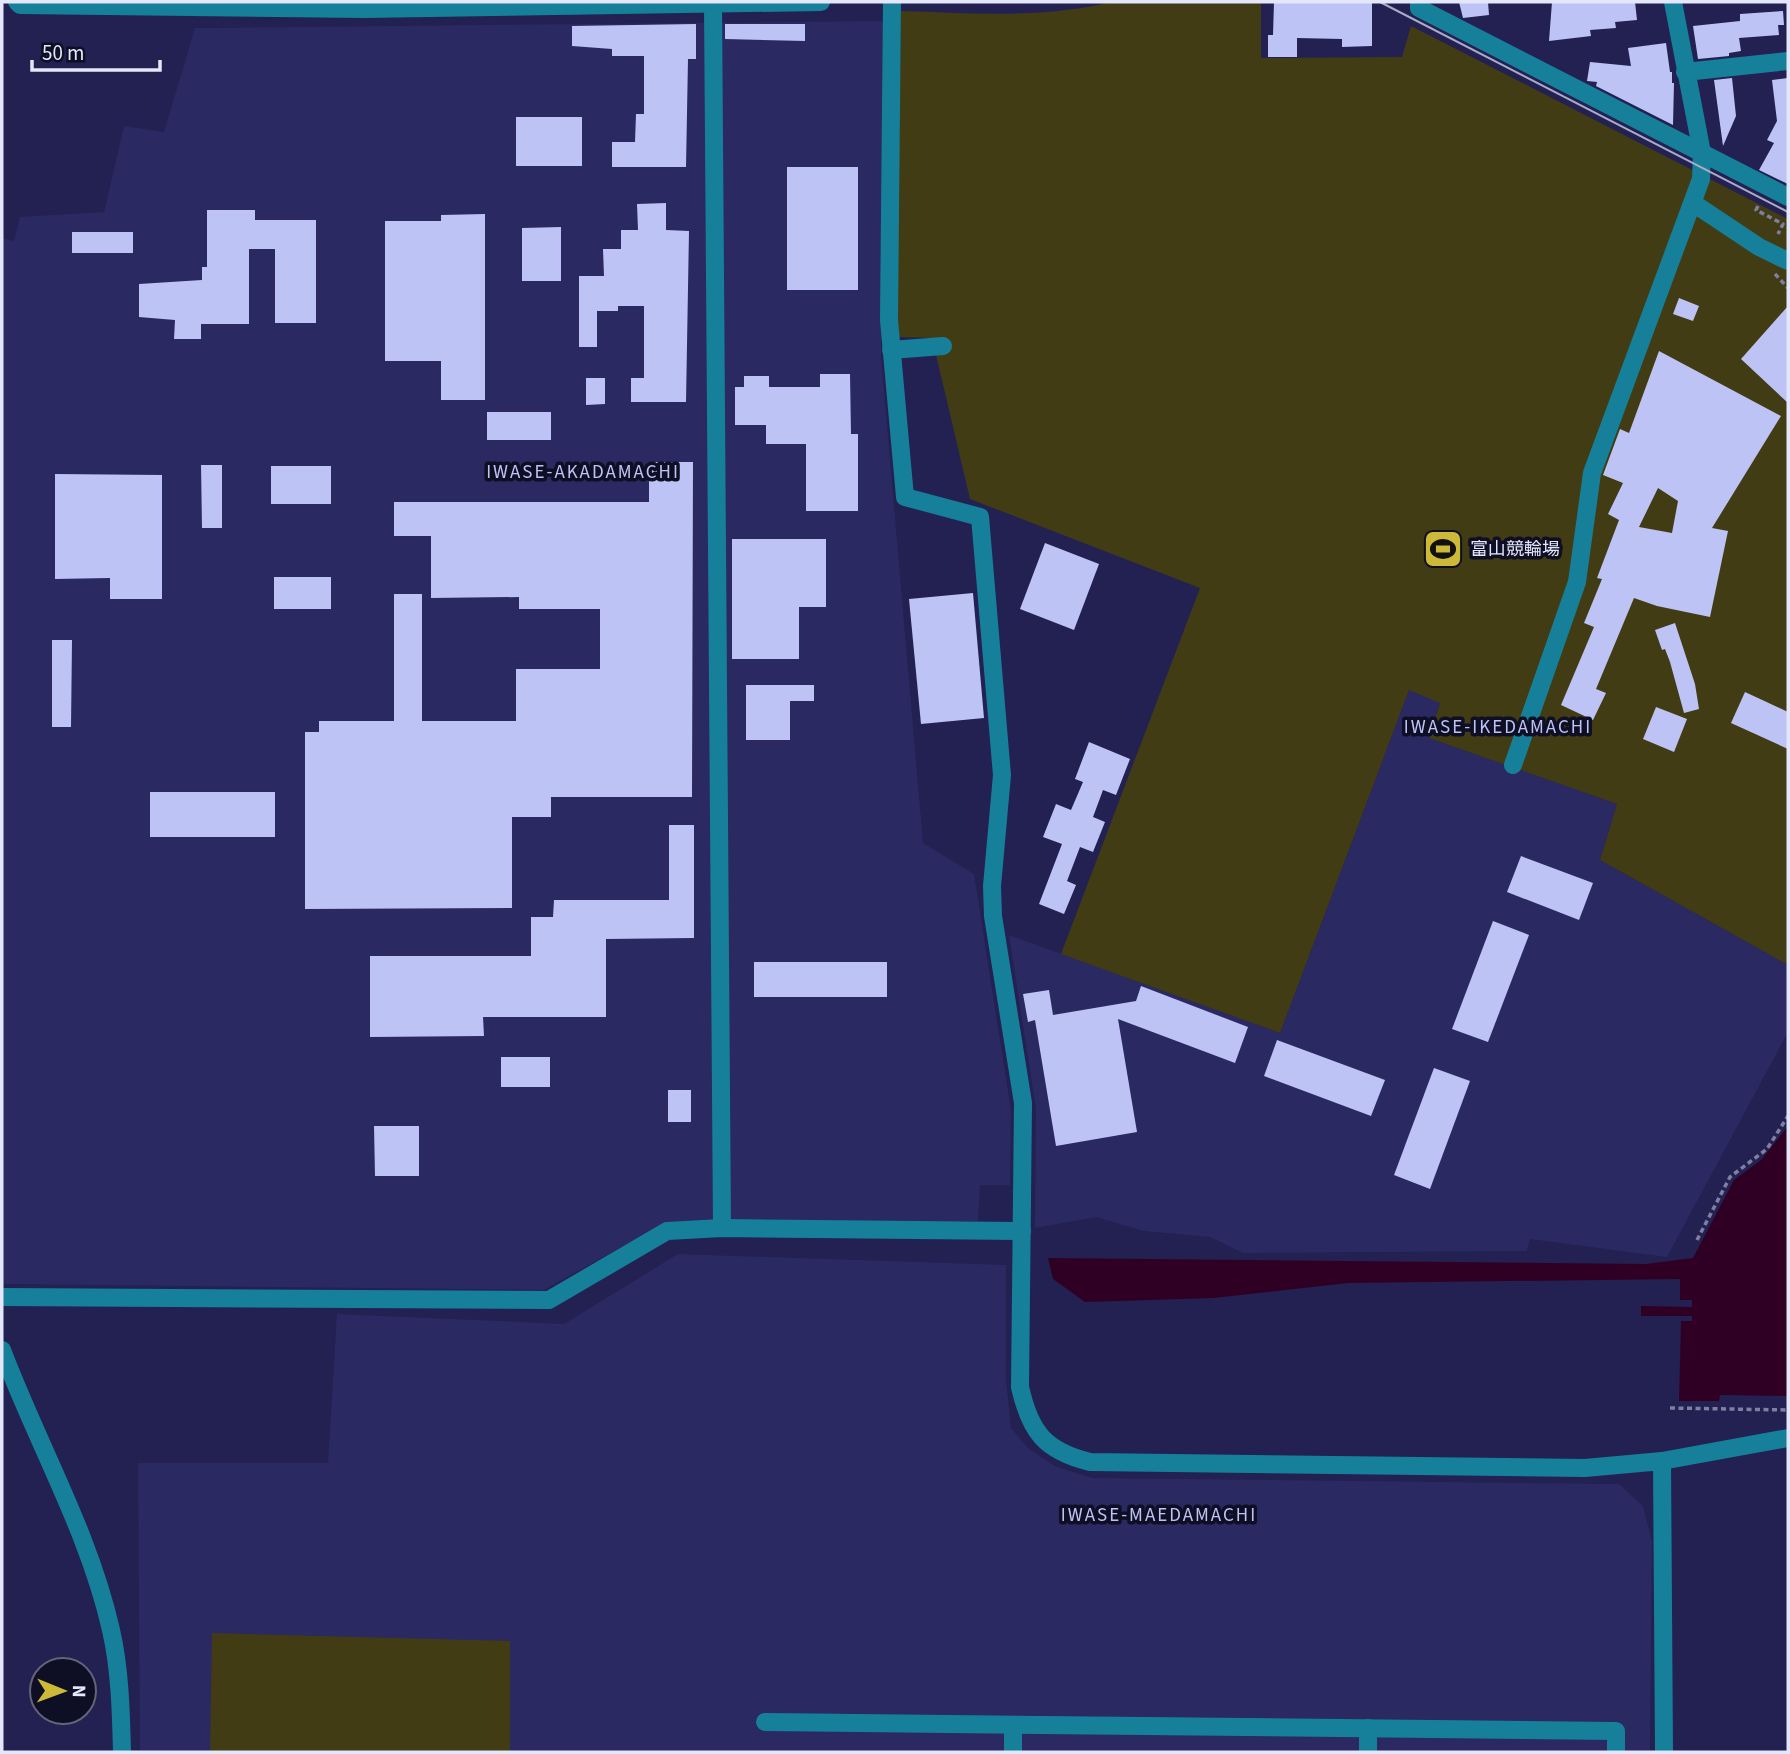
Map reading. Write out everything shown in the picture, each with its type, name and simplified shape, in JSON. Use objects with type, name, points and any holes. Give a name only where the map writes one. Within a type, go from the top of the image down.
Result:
[{"type":"street","points":[[17,2],[20,5],[713,5],[821,2]]},
{"type":"street","points":[[892,2],[891,350],[905,497],[980,517],[1002,775],[993,906],[1023,1103],[1020,1387],[1026,1413],[1041,1438],[1063,1455],[1090,1462],[1585,1468],[1662,1461],[1788,1438]]},
{"type":"street","points":[[1419,2],[1419,8],[1788,197]]},
{"type":"street","points":[[1513,765],[1577,582],[1592,473],[1701,178],[1702,153],[1673,2]]},
{"type":"street","points":[[713,5],[722,1228]]},
{"type":"street","points":[[1685,72],[1788,61]]},
{"type":"street","points":[[1693,204],[1759,247],[1788,261]]},
{"type":"street","points":[[891,350],[943,346]]},
{"type":"street","points":[[2,1297],[549,1300],[667,1231],[722,1228],[1022,1231]]},
{"type":"street","points":[[2,1350],[99,1585],[111,1632],[121,1709],[122,1752]]},
{"type":"street","points":[[1662,1461],[1664,1752]]},
{"type":"street","points":[[765,1722],[1013,1727],[1616,1731],[1616,1752]]},
{"type":"street","points":[[1013,1727],[1013,1752]]},
{"type":"street","points":[[1368,1728],[1368,1752]]},
{"type":"path","points":[[1758,206],[1756,210],[1783,224],[1778,234]]},
{"type":"path","points":[[1696,1240],[1730,1177],[1767,1149],[1788,1116]]},
{"type":"path","points":[[1670,1408],[1788,1410]]},
{"type":"shaded area","name":"富山競輪場","points":[[1111,2],[1261,2],[1261,58],[1402,57],[1411,26],[1788,219],[1788,965],[1600,860],[1617,804],[1429,738],[1440,703],[1409,690],[1280,1033],[1061,954],[1200,588],[970,499],[932,338],[896,337],[901,11],[1033,13]]},
{"type":"shaded area","points":[[885,21],[881,355],[923,843],[974,874],[1011,1110],[1010,1185],[980,1185],[978,1221],[666,1222],[544,1290],[2,1284],[2,238],[14,241],[20,217],[104,212],[124,126],[164,132],[195,28]]},
{"type":"shaded area","points":[[1409,690],[1440,702],[1429,738],[1617,804],[1600,860],[1788,965],[1788,1032],[1667,1257],[1530,1239],[1527,1251],[1243,1253],[1210,1237],[1144,1231],[1096,1217],[1035,1228],[1036,1109],[1009,935],[1280,1033]]},
{"type":"shaded area","points":[[1788,1126],[1788,1396],[1720,1395],[1719,1401],[1679,1401],[1681,1321],[1692,1321],[1692,1316],[1641,1316],[1641,1306],[1692,1307],[1692,1300],[1680,1300],[1680,1279],[1348,1283],[1214,1298],[1085,1302],[1053,1279],[1048,1258],[1646,1264],[1693,1258],[1734,1180],[1761,1160]]},
{"type":"shaded area","points":[[678,1254],[1006,1265],[1006,1380],[1011,1428],[1029,1449],[1055,1466],[1092,1478],[1619,1484],[1643,1506],[1652,1541],[1650,1752],[140,1752],[138,1463],[328,1463],[337,1314],[564,1324]]},
{"type":"shaded area","points":[[212,1633],[510,1641],[510,1752],[210,1752]]},
{"type":"building","points":[[1274,2],[1372,2],[1372,46],[1342,47],[1342,39],[1297,38],[1297,57],[1268,57],[1268,35],[1273,35]]},
{"type":"building","points":[[1459,2],[1488,2],[1489,15],[1463,18]]},
{"type":"building","points":[[1552,2],[1635,2],[1637,20],[1615,22],[1616,28],[1590,30],[1591,36],[1549,41]]},
{"type":"building","points":[[1783,11],[1784,25],[1778,25],[1779,35],[1739,38],[1741,51],[1729,53],[1729,56],[1698,59],[1693,26],[1740,21],[1740,14]]},
{"type":"building","points":[[696,24],[696,59],[688,59],[686,167],[612,167],[612,142],[635,142],[636,114],[644,114],[644,56],[612,56],[612,49],[572,46],[572,26]]},
{"type":"building","points":[[725,24],[805,24],[805,41],[725,39]]},
{"type":"building","points":[[1666,43],[1674,83],[1673,125],[1596,86],[1597,82],[1587,81],[1590,62],[1631,66],[1628,48]]},
{"type":"building","points":[[1732,78],[1736,116],[1723,146],[1714,80]]},
{"type":"building","points":[[1788,78],[1788,184],[1759,170],[1774,143],[1767,140],[1777,121],[1772,80]]},
{"type":"building","points":[[516,117],[582,117],[582,166],[516,166]]},
{"type":"building","points":[[787,167],[858,167],[858,290],[787,290]]},
{"type":"building","points":[[666,203],[666,230],[689,231],[686,402],[631,402],[631,378],[644,378],[644,306],[618,306],[618,311],[597,311],[597,347],[579,347],[579,276],[604,276],[603,249],[621,249],[621,230],[638,230],[637,204]]},
{"type":"building","points":[[207,210],[255,210],[255,220],[316,220],[316,323],[275,323],[275,249],[249,249],[249,324],[201,324],[201,339],[174,339],[175,320],[139,317],[139,284],[202,280],[202,267],[207,267]]},
{"type":"building","points":[[485,214],[485,400],[441,400],[441,361],[385,361],[385,221],[441,221],[441,215]]},
{"type":"building","points":[[561,227],[561,281],[522,281],[522,228]]},
{"type":"building","points":[[72,232],[133,232],[133,253],[72,253]]},
{"type":"building","points":[[1679,298],[1699,306],[1693,321],[1673,314]]},
{"type":"building","points":[[1788,306],[1788,403],[1741,359]]},
{"type":"building","points":[[1659,351],[1781,416],[1712,528],[1728,531],[1710,617],[1657,606],[1634,598],[1596,689],[1606,693],[1593,720],[1561,705],[1594,627],[1584,623],[1602,579],[1597,578],[1619,520],[1608,514],[1623,483],[1603,475],[1620,429],[1629,433]],"holes":[[[1658,488],[1678,501],[1672,533],[1639,527]]]},
{"type":"building","points":[[820,374],[850,374],[851,434],[858,434],[858,511],[806,511],[806,444],[766,444],[766,425],[735,425],[735,387],[744,387],[744,376],[769,376],[769,387],[820,387]]},
{"type":"building","points":[[586,378],[605,378],[605,404],[586,405]]},
{"type":"building","points":[[487,412],[551,412],[551,440],[487,440]]},
{"type":"building","points":[[649,462],[693,462],[692,797],[551,797],[551,817],[512,817],[512,908],[305,909],[305,732],[319,732],[319,721],[394,721],[394,594],[422,594],[422,721],[516,721],[516,669],[600,669],[600,609],[519,609],[519,597],[431,598],[431,536],[394,536],[394,502],[649,502]]},
{"type":"building","points":[[201,465],[222,465],[222,528],[202,528]]},
{"type":"building","points":[[271,466],[331,466],[331,504],[271,504]]},
{"type":"building","points":[[55,474],[162,475],[162,599],[110,599],[110,578],[55,579]]},
{"type":"building","points":[[732,539],[826,539],[826,607],[799,607],[799,659],[732,659]]},
{"type":"building","points":[[1045,543],[1099,564],[1074,630],[1020,609]]},
{"type":"building","points":[[274,577],[331,577],[331,609],[274,609]]},
{"type":"building","points":[[973,593],[984,718],[921,724],[909,599]]},
{"type":"building","points":[[1675,623],[1695,684],[1699,709],[1684,713],[1670,662],[1665,649],[1662,650],[1655,630]]},
{"type":"building","points":[[52,640],[72,640],[71,727],[52,727]]},
{"type":"building","points":[[746,685],[814,685],[814,701],[790,701],[790,740],[746,740]]},
{"type":"building","points":[[1745,692],[1788,712],[1788,749],[1731,723]]},
{"type":"building","points":[[1656,707],[1687,719],[1674,752],[1643,739]]},
{"type":"building","points":[[1089,742],[1130,759],[1116,795],[1103,790],[1093,817],[1105,822],[1093,852],[1080,847],[1067,881],[1076,885],[1064,914],[1039,904],[1062,844],[1043,837],[1056,804],[1071,810],[1083,782],[1075,779]]},
{"type":"building","points":[[150,792],[275,792],[275,837],[150,837]]},
{"type":"building","points":[[669,825],[694,825],[694,938],[606,939],[606,1017],[483,1017],[484,1036],[370,1037],[370,956],[531,956],[531,917],[553,917],[554,900],[669,900]]},
{"type":"building","points":[[1521,856],[1593,883],[1579,920],[1507,892]]},
{"type":"building","points":[[1493,921],[1529,935],[1488,1042],[1452,1029]]},
{"type":"building","points":[[754,962],[887,962],[887,997],[754,997]]},
{"type":"building","points":[[1141,986],[1248,1027],[1235,1063],[1118,1019],[1137,1132],[1056,1146],[1035,1020],[1028,1022],[1023,994],[1049,990],[1053,1015],[1136,1001]]},
{"type":"building","points":[[1277,1040],[1385,1080],[1371,1116],[1264,1076]]},
{"type":"building","points":[[501,1057],[550,1057],[550,1087],[501,1087]]},
{"type":"building","points":[[1434,1068],[1470,1081],[1430,1189],[1394,1175]]},
{"type":"building","points":[[668,1090],[691,1090],[691,1122],[668,1122]]},
{"type":"building","points":[[374,1126],[419,1126],[419,1176],[375,1176]]},
{"type":"tram line","points":[[1380,2],[1788,212]]},
{"type":"place","name":"富山競輪場","points":[[1443,549]]},
{"type":"district","name":"IWASE-AKADAMACHI","points":[[583,472]]},
{"type":"district","name":"IWASE-IKEDAMACHI","points":[[1498,727]]},
{"type":"district","name":"IWASE-MAEDAMACHI","points":[[1159,1515]]}]
